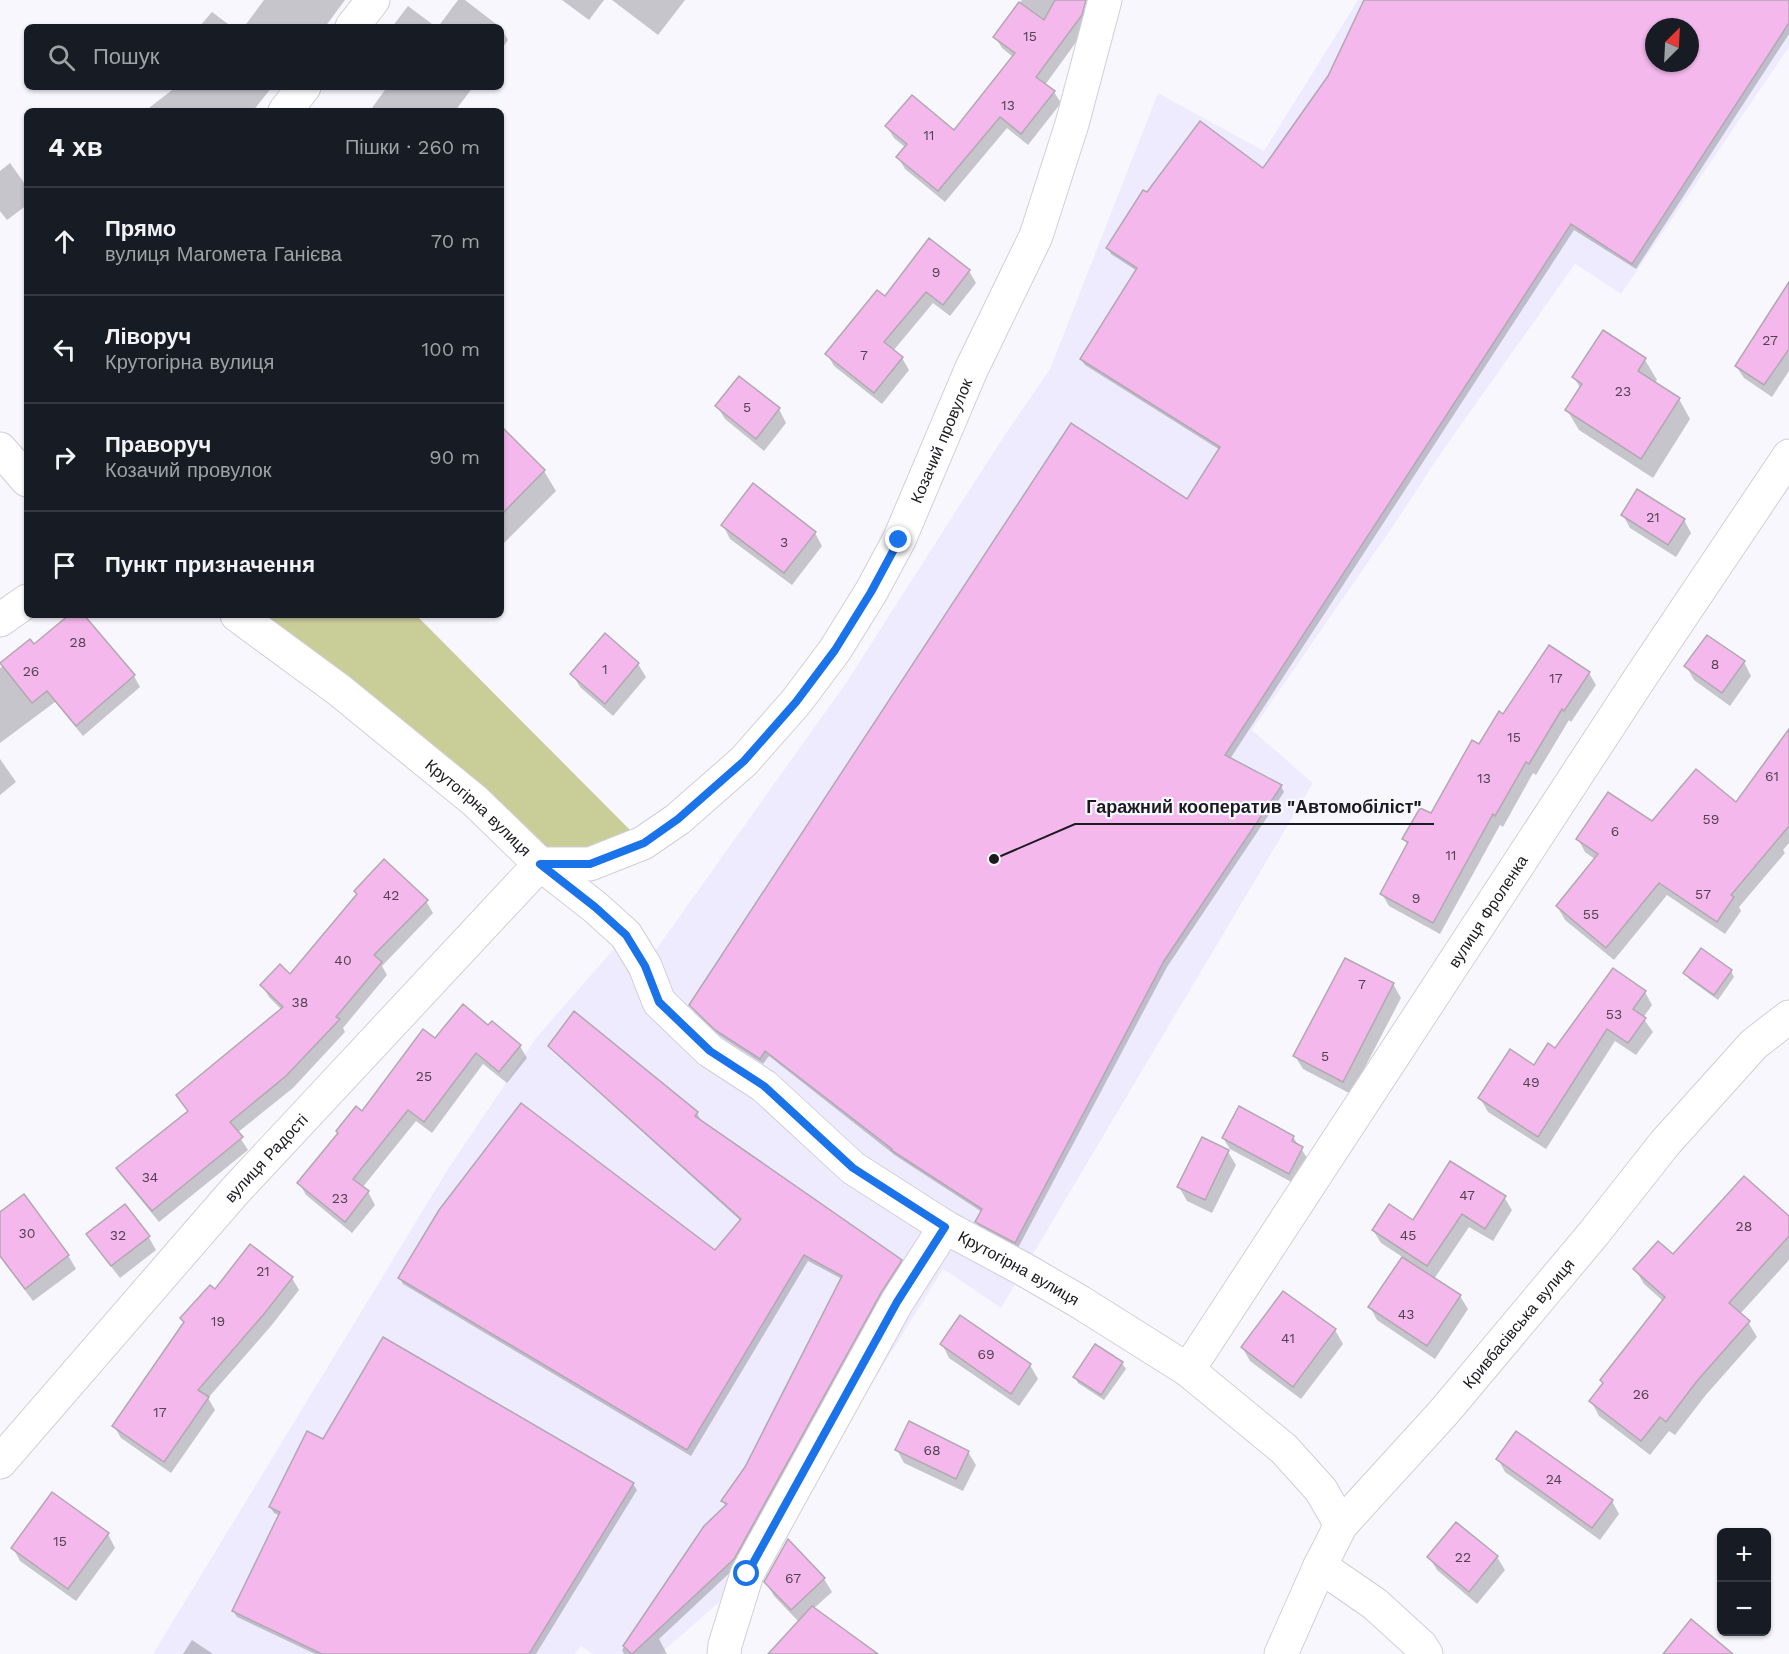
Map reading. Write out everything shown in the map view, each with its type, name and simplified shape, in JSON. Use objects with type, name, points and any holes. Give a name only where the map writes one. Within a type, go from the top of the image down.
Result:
[{"type":"street","points":[[354,24],[373,0]]},
{"type":"street","name":"Козачий провулок","points":[[540,864],[590,864],[644,843],[678,819],[744,761],[796,702],[835,650],[871,592],[899,540],[971,370],[1036,236],[1072,124],[1104,0]]},
{"type":"street","points":[[287,108],[302,90]]},
{"type":"street","points":[[0,449],[24,477]]},
{"type":"street","name":"вулиця Фроленка","points":[[1188,1370],[1640,678],[1789,456]]},
{"type":"street","points":[[0,620],[24,603]]},
{"type":"street","name":"Крутогірна вулиця","points":[[241,618],[339,690],[475,801],[540,864],[595,907],[626,935],[645,966],[659,1002],[710,1051],[764,1086],[853,1168],[945,1227],[1080,1302],[1188,1370],[1284,1449],[1321,1491],[1341,1525]]},
{"type":"street","name":"вулиця Радості","points":[[0,1462],[234,1192],[540,864]]},
{"type":"street","name":"Кривбасівська вулиця","points":[[1281,1654],[1341,1525],[1444,1412],[1594,1233],[1665,1143],[1754,1044],[1789,1017]]},
{"type":"street","points":[[724,1654],[724,1645],[747,1574],[897,1302],[945,1227]]},
{"type":"street","points":[[1320,1566],[1375,1604],[1421,1646],[1426,1654]]},
{"type":"shaded area","points":[[1358,0],[1789,0],[1789,47],[1621,294],[1575,264],[1441,453],[1252,730],[1313,783],[1001,1308],[943,1269],[757,1569],[660,1654],[593,1654],[581,1646],[575,1654],[153,1654],[448,1169],[536,1038],[626,935],[645,965],[846,683],[1002,439],[1050,369],[1158,93],[1264,151]]},
{"type":"green space","points":[[241,618],[419,618],[643,843],[540,864]]},
{"type":"building","points":[[1055,0],[1086,0],[1082,15],[1036,77],[1055,91],[1021,134],[1000,117],[938,191],[896,157],[907,144],[885,126],[912,95],[954,130],[1015,53],[993,37],[1019,2],[1044,20]]},
{"type":"building","points":[[1364,0],[1789,0],[1789,23],[1632,264],[1571,224],[1225,755],[1282,785],[1164,961],[1015,1243],[975,1222],[982,1209],[891,1150],[765,1051],[760,1059],[715,1030],[689,1005],[1071,423],[1187,499],[1220,447],[1080,359],[1137,268],[1106,248],[1143,190],[1147,192],[1200,121],[1263,168],[1328,76]]},
{"type":"building","points":[[929,238],[970,270],[943,305],[926,292],[884,342],[903,357],[874,393],[825,354],[877,290],[885,296]]},
{"type":"building","points":[[1789,282],[1789,349],[1764,385],[1735,366]]},
{"type":"building","points":[[1603,330],[1646,358],[1638,371],[1680,398],[1641,459],[1565,410],[1582,384],[1572,377]]},
{"type":"building","points":[[739,376],[780,408],[756,439],[715,406]]},
{"type":"building","points":[[504,429],[545,470],[504,512]]},
{"type":"building","points":[[753,483],[816,532],[784,573],[721,525]]},
{"type":"building","points":[[1637,489],[1685,519],[1668,545],[1621,515]]},
{"type":"building","points":[[65,618],[87,618],[135,675],[76,726],[47,691],[32,703],[0,663],[30,639],[34,644]]},
{"type":"building","points":[[605,633],[639,663],[605,704],[570,674]]},
{"type":"building","points":[[1707,635],[1745,661],[1722,693],[1684,666]]},
{"type":"building","points":[[1549,645],[1590,672],[1564,711],[1562,709],[1529,764],[1526,762],[1495,816],[1493,814],[1433,923],[1380,894],[1408,842],[1402,839],[1420,808],[1431,813],[1472,740],[1479,744],[1499,711],[1503,714]]},
{"type":"building","points":[[1789,729],[1789,826],[1731,895],[1734,897],[1717,922],[1659,883],[1606,948],[1556,906],[1598,854],[1576,839],[1608,792],[1652,821],[1696,769],[1736,802]]},
{"type":"building","points":[[384,859],[428,900],[374,955],[382,962],[336,1017],[340,1019],[286,1076],[230,1122],[243,1137],[152,1211],[116,1168],[188,1111],[176,1095],[283,1007],[260,985],[280,964],[290,974],[357,894],[354,891]]},
{"type":"building","points":[[1701,948],[1732,970],[1714,995],[1683,973]]},
{"type":"building","points":[[1345,958],[1394,983],[1343,1082],[1293,1056]]},
{"type":"building","points":[[1613,968],[1646,991],[1633,1009],[1646,1018],[1628,1043],[1607,1029],[1538,1137],[1478,1098],[1510,1049],[1534,1065],[1548,1043],[1555,1048]]},
{"type":"building","points":[[463,1004],[488,1025],[492,1021],[521,1045],[499,1072],[476,1053],[424,1122],[408,1110],[353,1179],[369,1191],[345,1222],[297,1183],[338,1133],[336,1131],[356,1106],[362,1111],[423,1029],[435,1038]]},
{"type":"building","points":[[574,1011],[698,1112],[695,1116],[902,1260],[881,1293],[734,1559],[632,1654],[623,1646],[704,1526],[727,1504],[721,1501],[745,1467],[842,1276],[804,1255],[687,1450],[398,1278],[439,1210],[521,1103],[715,1250],[741,1219],[548,1046]]},
{"type":"building","points":[[1239,1106],[1294,1136],[1292,1141],[1303,1147],[1289,1174],[1222,1138]]},
{"type":"building","points":[[1202,1137],[1229,1150],[1205,1200],[1177,1187]]},
{"type":"building","points":[[1450,1161],[1506,1196],[1485,1229],[1462,1214],[1427,1266],[1372,1230],[1389,1204],[1413,1220]]},
{"type":"building","points":[[1744,1176],[1789,1216],[1789,1236],[1729,1303],[1750,1321],[1697,1381],[1666,1422],[1660,1417],[1641,1441],[1589,1401],[1603,1383],[1600,1380],[1665,1297],[1633,1269],[1658,1241],[1673,1254]]},
{"type":"building","points":[[24,1194],[69,1255],[25,1289],[0,1256],[0,1212]]},
{"type":"building","points":[[125,1204],[150,1236],[111,1266],[86,1234]]},
{"type":"building","points":[[250,1244],[293,1277],[198,1390],[209,1397],[164,1462],[112,1426],[184,1322],[180,1318],[210,1285],[215,1289]]},
{"type":"building","points":[[1402,1257],[1461,1295],[1427,1346],[1368,1307]]},
{"type":"building","points":[[1283,1291],[1336,1329],[1293,1387],[1241,1347]]},
{"type":"building","points":[[960,1315],[1031,1364],[1011,1394],[940,1344]]},
{"type":"building","points":[[383,1337],[634,1483],[529,1654],[322,1654],[232,1611],[280,1512],[269,1507],[307,1431],[323,1439]]},
{"type":"building","points":[[1095,1344],[1123,1362],[1101,1395],[1073,1377]]},
{"type":"building","points":[[909,1421],[969,1451],[956,1479],[895,1450]]},
{"type":"building","points":[[1516,1431],[1613,1500],[1592,1528],[1496,1459]]},
{"type":"building","points":[[52,1492],[109,1533],[68,1589],[11,1548]]},
{"type":"building","points":[[1456,1522],[1498,1556],[1469,1592],[1427,1557]]},
{"type":"building","points":[[788,1539],[825,1578],[791,1610],[764,1582]]},
{"type":"building","points":[[812,1606],[878,1654],[768,1654]]},
{"type":"building","points":[[1691,1619],[1733,1654],[1663,1654]]},
{"type":"place","name":"Гаражний кооператив \"Автомобіліст\"","points":[[994,859]]},
{"type":"route","points":[[747,1574],[897,1302],[945,1227],[853,1168],[764,1086],[710,1051],[659,1002],[645,966],[626,935],[595,907],[540,864],[590,864],[644,843],[678,819],[744,761],[796,702],[835,650],[871,592],[899,540]]}]
